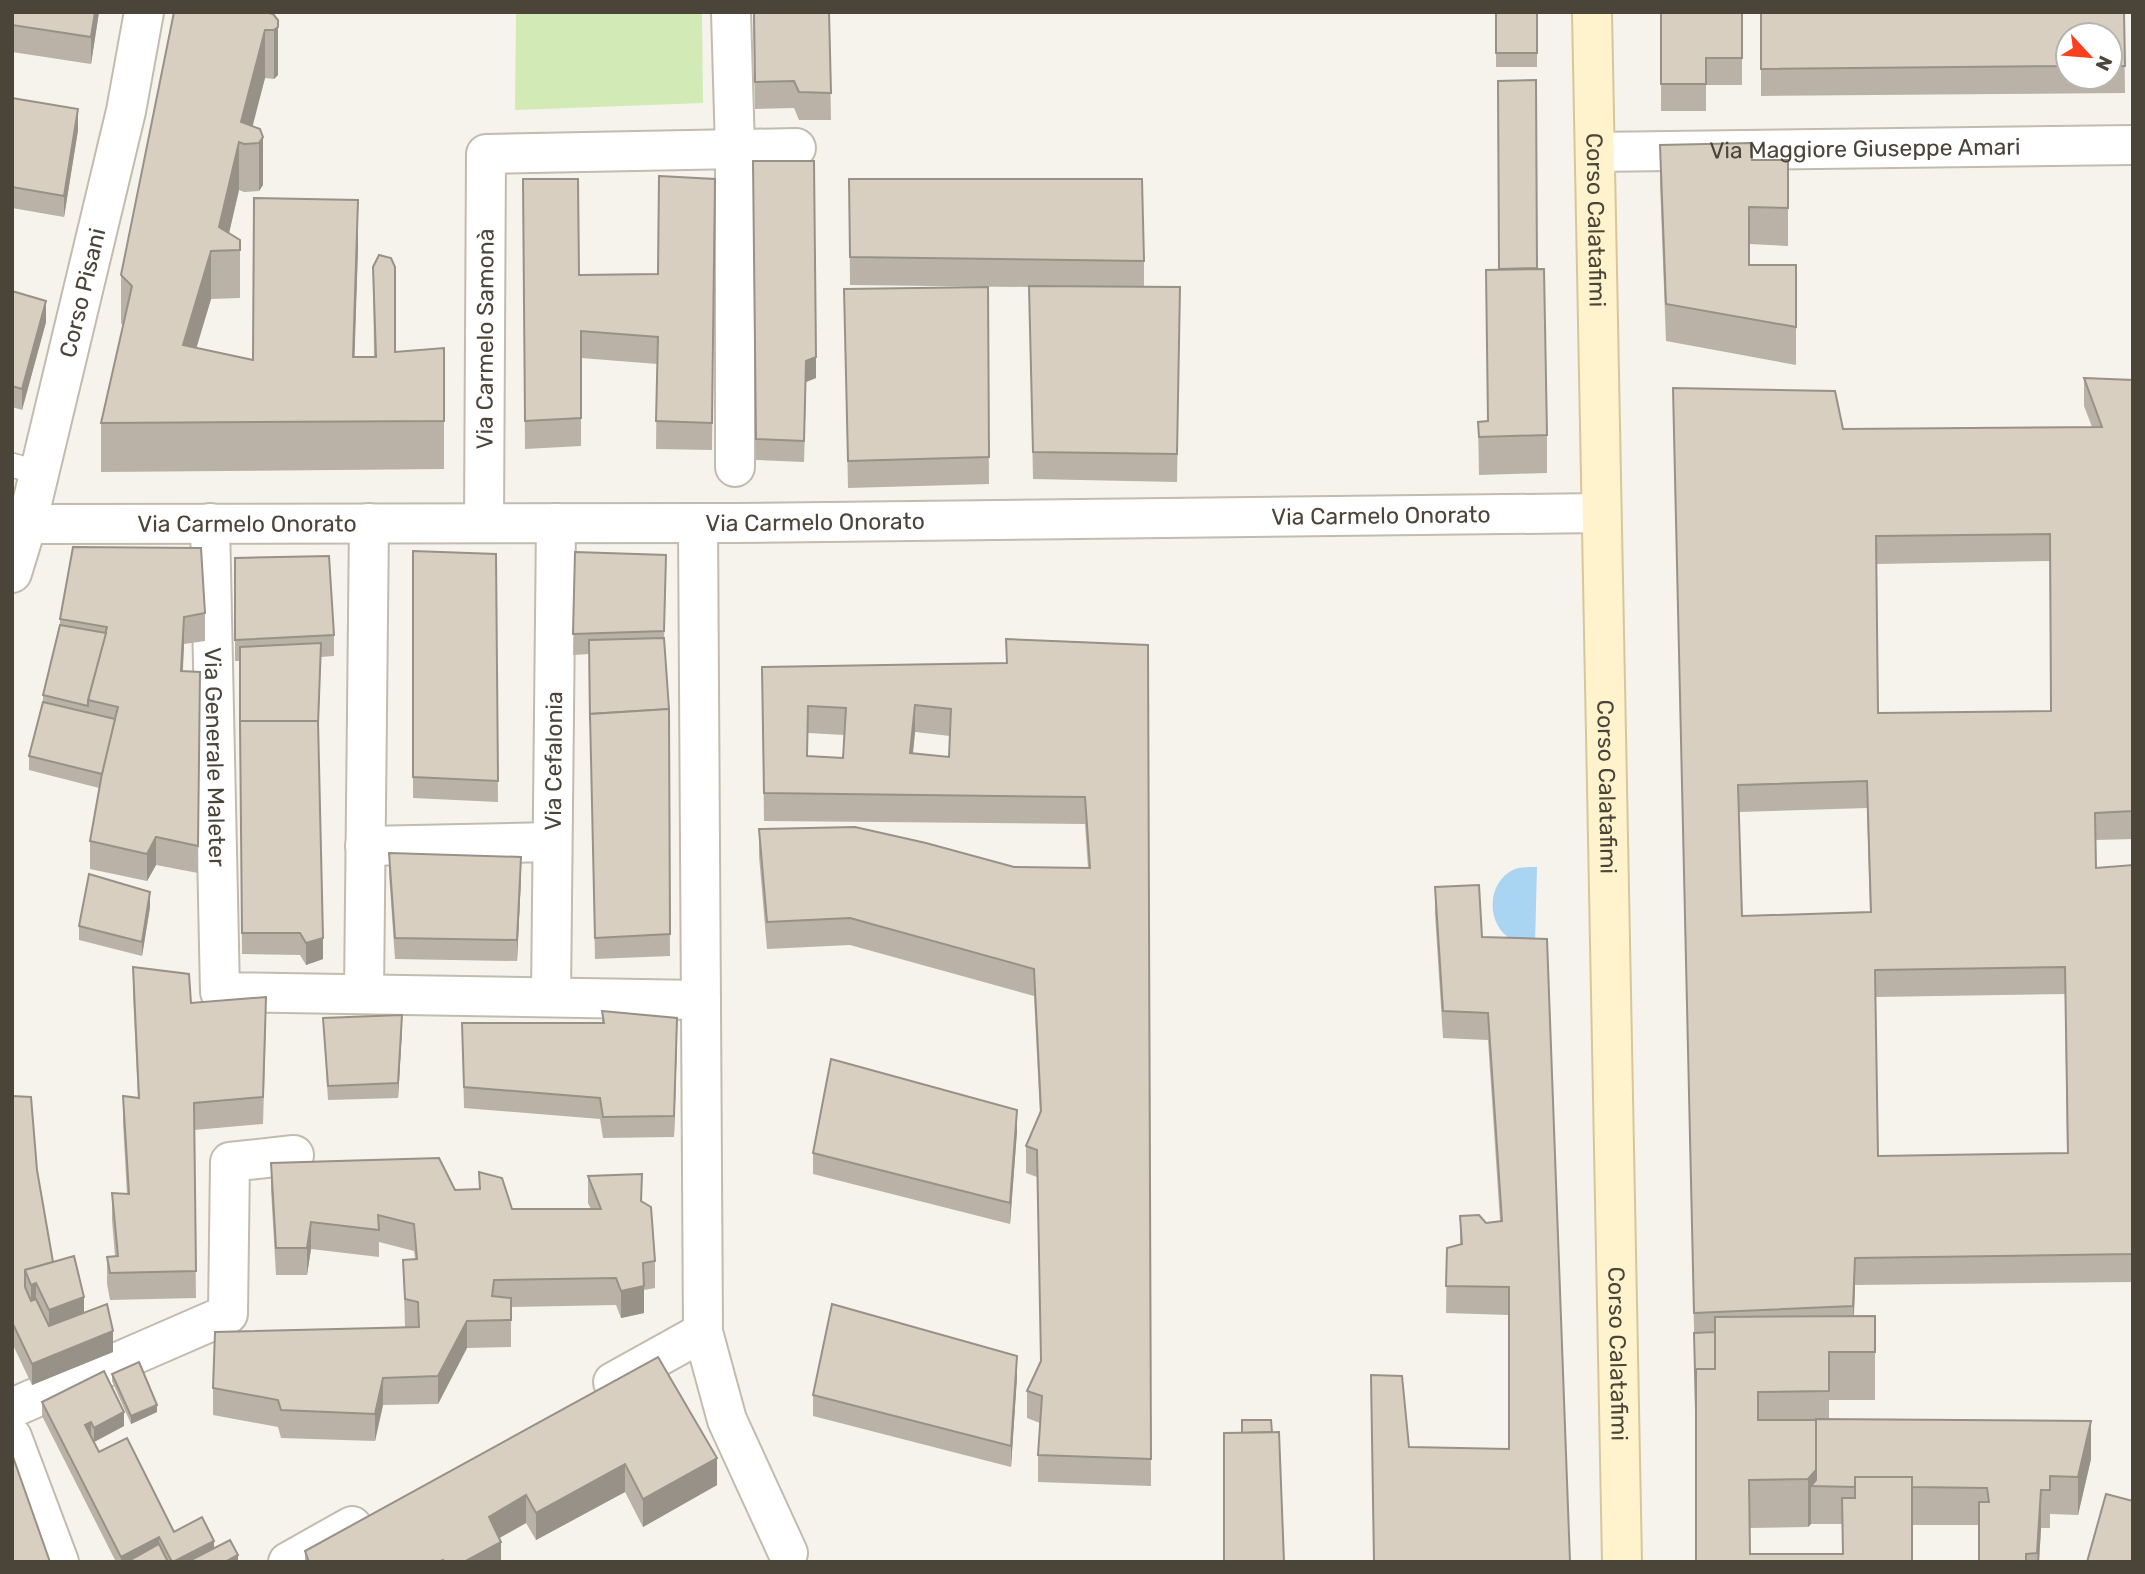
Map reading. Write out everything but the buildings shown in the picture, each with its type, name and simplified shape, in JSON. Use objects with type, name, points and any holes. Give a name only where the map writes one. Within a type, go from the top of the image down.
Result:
[{"type":"main road","name":"Corso Calatafimi","points":[[1592,12],[1622,1562]]},
{"type":"street","name":"Corso Pisani","points":[[12,573],[27,524],[26,469],[126,111],[144,12]]},
{"type":"street","points":[[731,12],[735,149],[735,467]]},
{"type":"street","name":"Via Maggiore Giuseppe Amari","points":[[1595,152],[2133,145]]},
{"type":"street","points":[[735,149],[796,148]]},
{"type":"street","name":"Via Carmelo Samonà","points":[[484,523],[486,154],[735,149]]},
{"type":"street","name":"Via Carmelo Onorato","points":[[27,524],[698,523],[1601,513]]},
{"type":"street","name":"Via Generale Maleter","points":[[210,523],[220,992],[364,994]]},
{"type":"street","points":[[369,523],[364,994],[701,1000]]},
{"type":"street","name":"Via Cefalonia","points":[[551,998],[556,523]]},
{"type":"street","points":[[698,523],[703,1332],[727,1420],[789,1559]]},
{"type":"street","points":[[365,846],[552,842]]},
{"type":"street","points":[[12,1408],[228,1314],[230,1162],[294,1155]]},
{"type":"street","points":[[581,1400],[703,1332]]},
{"type":"street","points":[[12,1437],[59,1562]]},
{"type":"street","points":[[288,1562],[386,1508]]},
{"type":"green space","points":[[516,12],[702,12],[703,103],[515,110]]},
{"type":"water","points":[[1523,867],[1537,867],[1535,944],[1518,942],[1497,925],[1494,893],[1505,875]]}]
